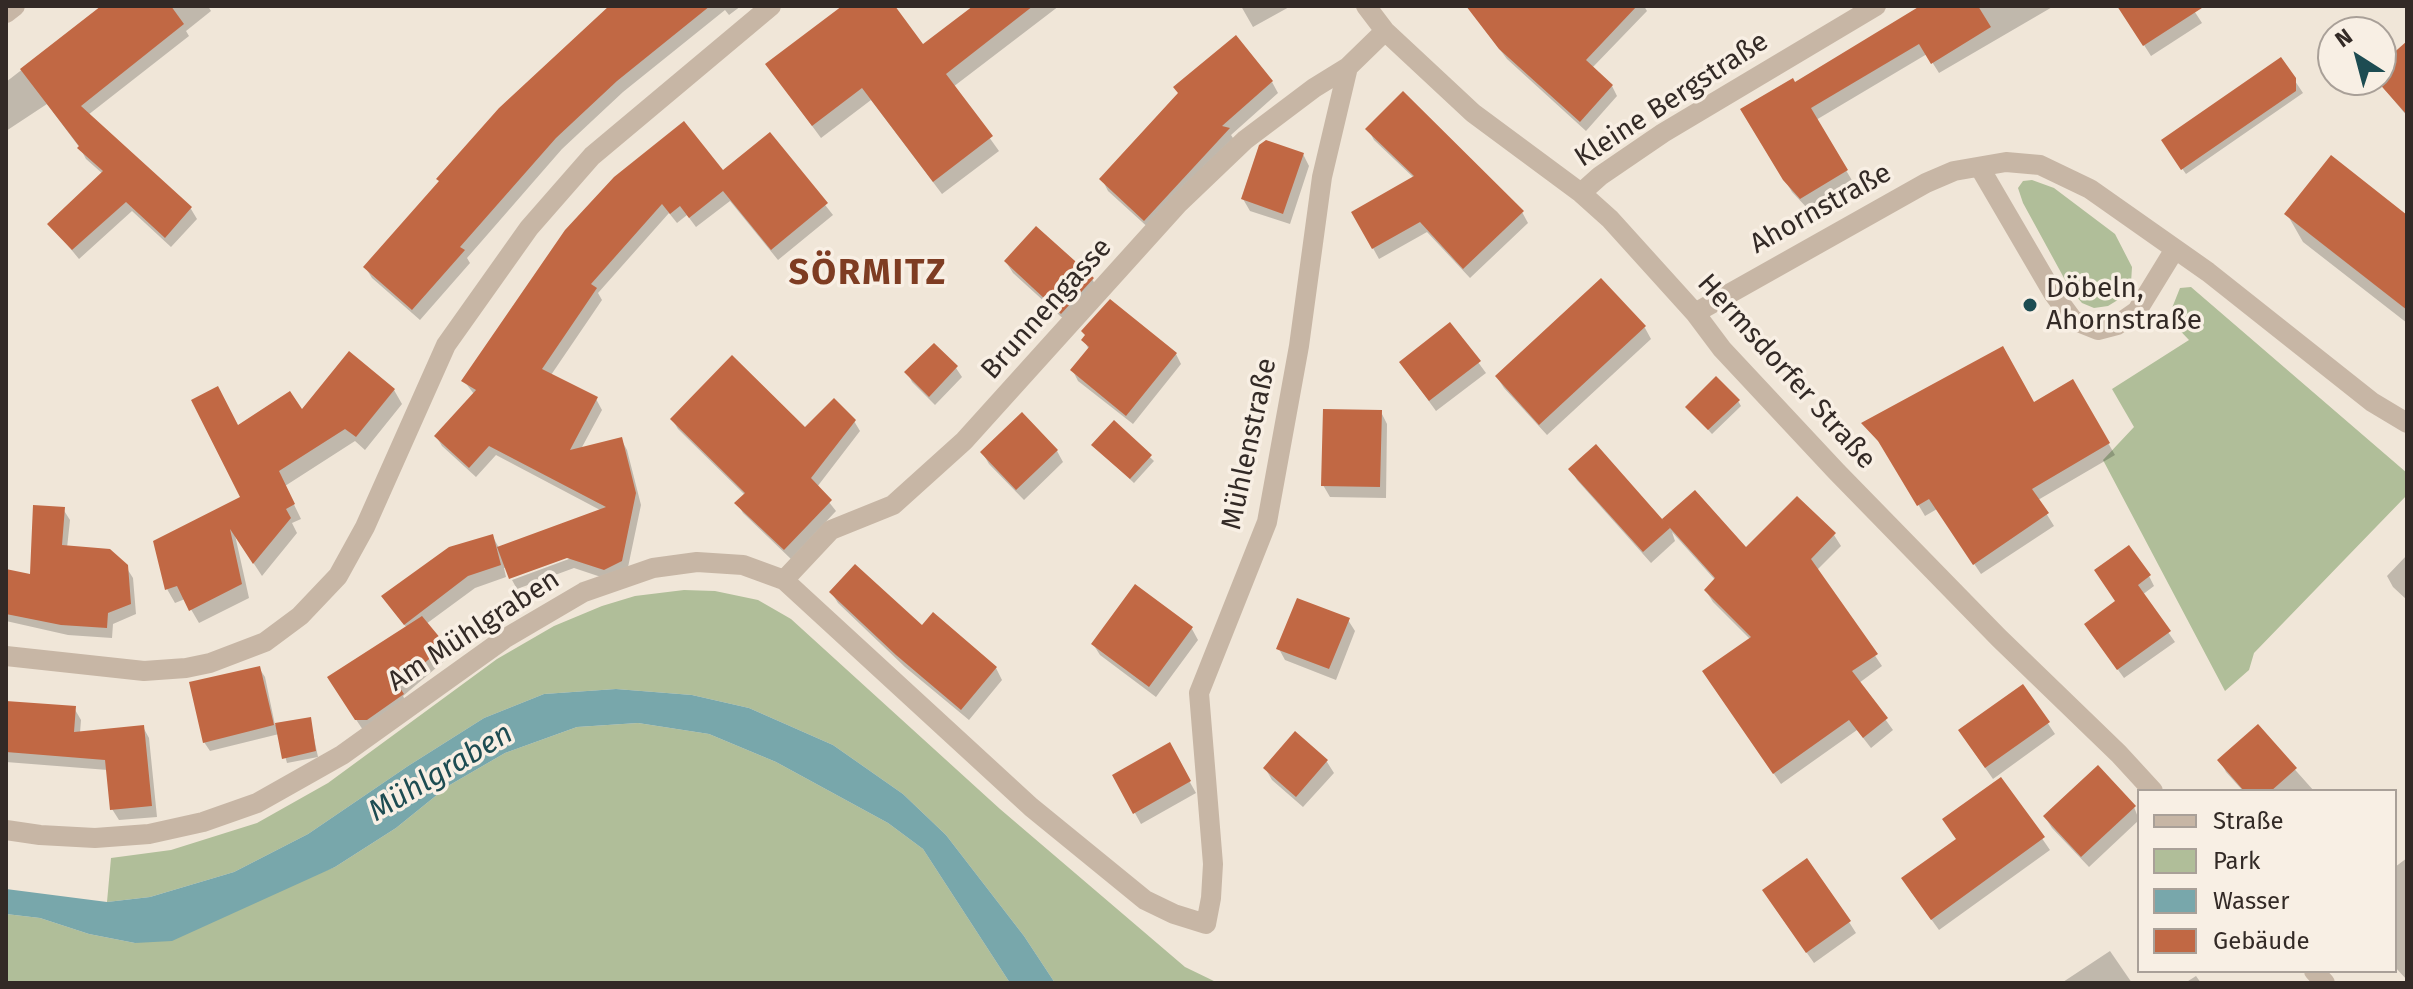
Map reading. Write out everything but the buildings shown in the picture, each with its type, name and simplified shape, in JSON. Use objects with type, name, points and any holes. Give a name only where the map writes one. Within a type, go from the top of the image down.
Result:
[{"type":"street","points":[[6,13],[15,6]]},
{"type":"street","points":[[6,656],[144,671],[186,668],[210,663],[265,642],[300,616],[338,576],[365,527],[446,345],[529,228],[592,156],[771,6]]},
{"type":"street","name":"Hermsdorfer Straße","points":[[1366,6],[1385,31],[1473,113],[1581,193],[1610,219],[1695,313],[1722,349],[1836,471],[2151,789]]},
{"type":"street","name":"Kleine Bergstraße","points":[[1581,193],[1600,176],[1663,133],[1876,6]]},
{"type":"street","points":[[1348,67],[1385,31]]},
{"type":"street","name":"Brunnengasse","points":[[784,580],[831,530],[893,505],[964,441],[1178,204],[1245,140],[1314,88],[1348,67]]},
{"type":"street","name":"Mühlenstraße","points":[[1206,924],[1213,864],[1199,693],[1267,522],[1299,346],[1322,177],[1348,67]]},
{"type":"street","name":"Ahornstraße","points":[[1695,313],[1926,183],[1954,171],[2006,162],[2040,165],[2090,189],[2208,272],[2372,402],[2407,423]]},
{"type":"street","points":[[1980,168],[2053,293],[2073,320],[2098,330],[2117,325],[2137,311],[2175,249]]},
{"type":"street","name":"Am Mühlgraben","points":[[6,830],[95,838],[149,834],[203,822],[257,803],[342,755],[504,639],[584,592],[653,568],[697,562],[743,565],[784,580],[1031,807],[1145,900],[1174,914],[1206,924]]},
{"type":"green space","points":[[2032,180],[2054,188],[2115,234],[2132,267],[2131,283],[2121,298],[2108,306],[2094,308],[2082,303],[2070,289],[2023,203],[2018,188],[2023,181]]},
{"type":"green space","points":[[2191,287],[2407,473],[2407,495],[2254,653],[2249,670],[2225,691],[2103,460],[2134,427],[2112,389],[2189,340],[2168,318],[2180,288]]},
{"type":"green space","points":[[684,590],[715,591],[758,600],[791,619],[1000,809],[1185,967],[1218,983],[1055,983],[1024,936],[946,835],[903,794],[833,745],[749,708],[692,695],[616,689],[544,694],[484,718],[308,834],[234,872],[150,897],[107,902],[111,858],[171,850],[257,823],[328,783],[497,659],[554,626],[635,596]]},
{"type":"green space","points":[[638,723],[709,734],[776,762],[888,823],[923,849],[1010,983],[6,983],[6,914],[40,918],[89,934],[135,943],[335,867],[396,828],[448,786],[505,753],[577,727]]},
{"type":"water","name":"Mühlgraben","points":[[616,689],[692,695],[749,708],[833,745],[903,794],[946,835],[1024,936],[1055,983],[1010,983],[923,849],[888,823],[776,762],[709,734],[638,723],[577,727],[505,753],[448,786],[396,828],[335,867],[172,941],[135,943],[89,934],[40,918],[6,914],[6,889],[107,902],[150,897],[234,872],[308,834],[484,718],[544,694]]},
{"type":"place","name":"Döbeln, Ahornstraße","points":[[2030,305]]},
{"type":"district","name":"SÖRMITZ","points":[[868,274]]}]
